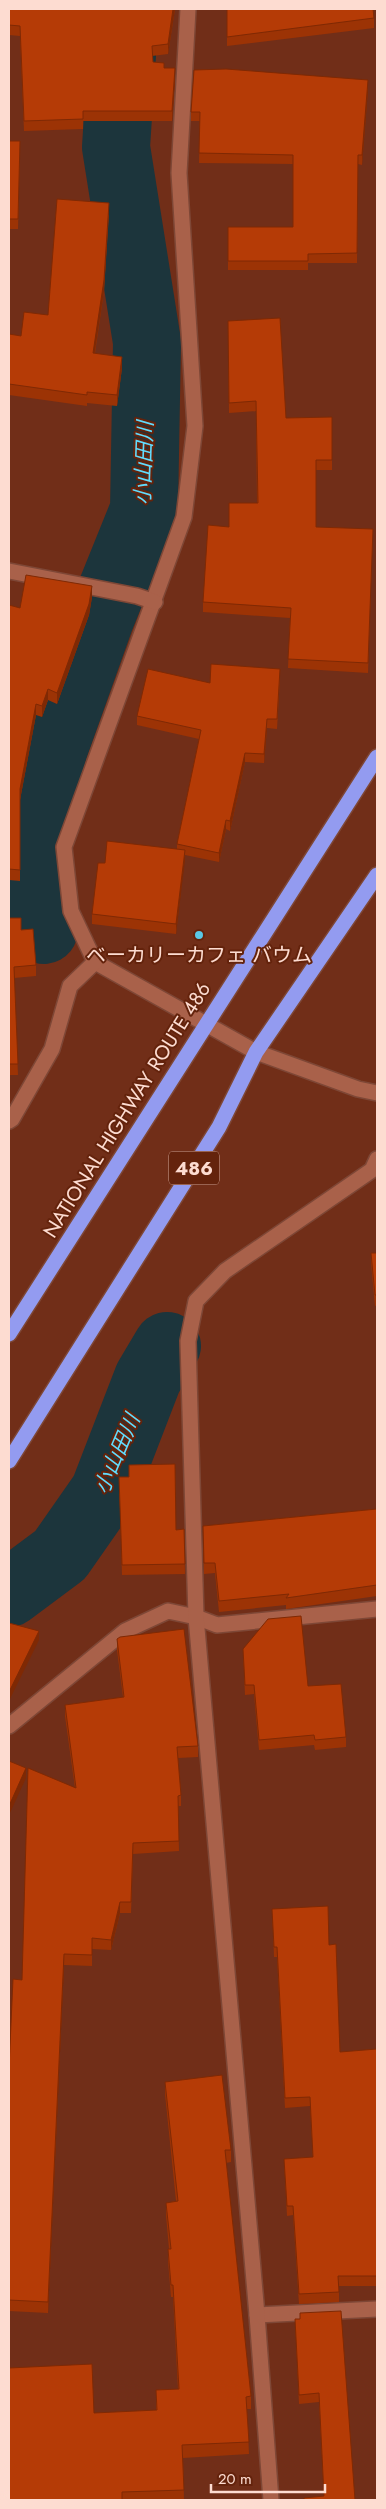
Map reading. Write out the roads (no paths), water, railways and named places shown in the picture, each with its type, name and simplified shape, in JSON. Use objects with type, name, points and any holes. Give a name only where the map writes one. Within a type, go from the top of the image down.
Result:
[{"type":"highway","name":"NATIONAL HIGHWAY ROUTE 486","points":[[9,1334],[377,757]]},
{"type":"highway","name":"486","points":[[9,1461],[220,1126],[256,1052],[377,875]]},
{"type":"street","points":[[188,9],[179,173],[195,426],[184,516],[155,602],[64,847],[71,911],[95,962],[256,1052],[358,1089],[377,1093]]},
{"type":"street","points":[[9,571],[136,596],[155,602]]},
{"type":"street","points":[[9,1121],[12,1119],[52,1050],[70,986],[95,962]]},
{"type":"street","points":[[271,2500],[257,2315],[196,1617],[188,1341],[196,1302],[225,1271],[372,1170],[377,1159]]},
{"type":"street","points":[[9,1726],[125,1631],[168,1611],[196,1617],[217,1626],[377,1609]]},
{"type":"street","points":[[257,2315],[377,2309]]},
{"type":"waterway","name":"小山田川","points":[[44,930],[33,829],[54,748],[100,619],[144,510],[147,342],[116,147],[125,9]]},
{"type":"waterway","name":"小山田川","points":[[9,1593],[60,1555],[104,1492],[148,1378],[167,1346]]},
{"type":"place","name":"ベーカリーカフェ バウム","points":[[199,935]]}]
